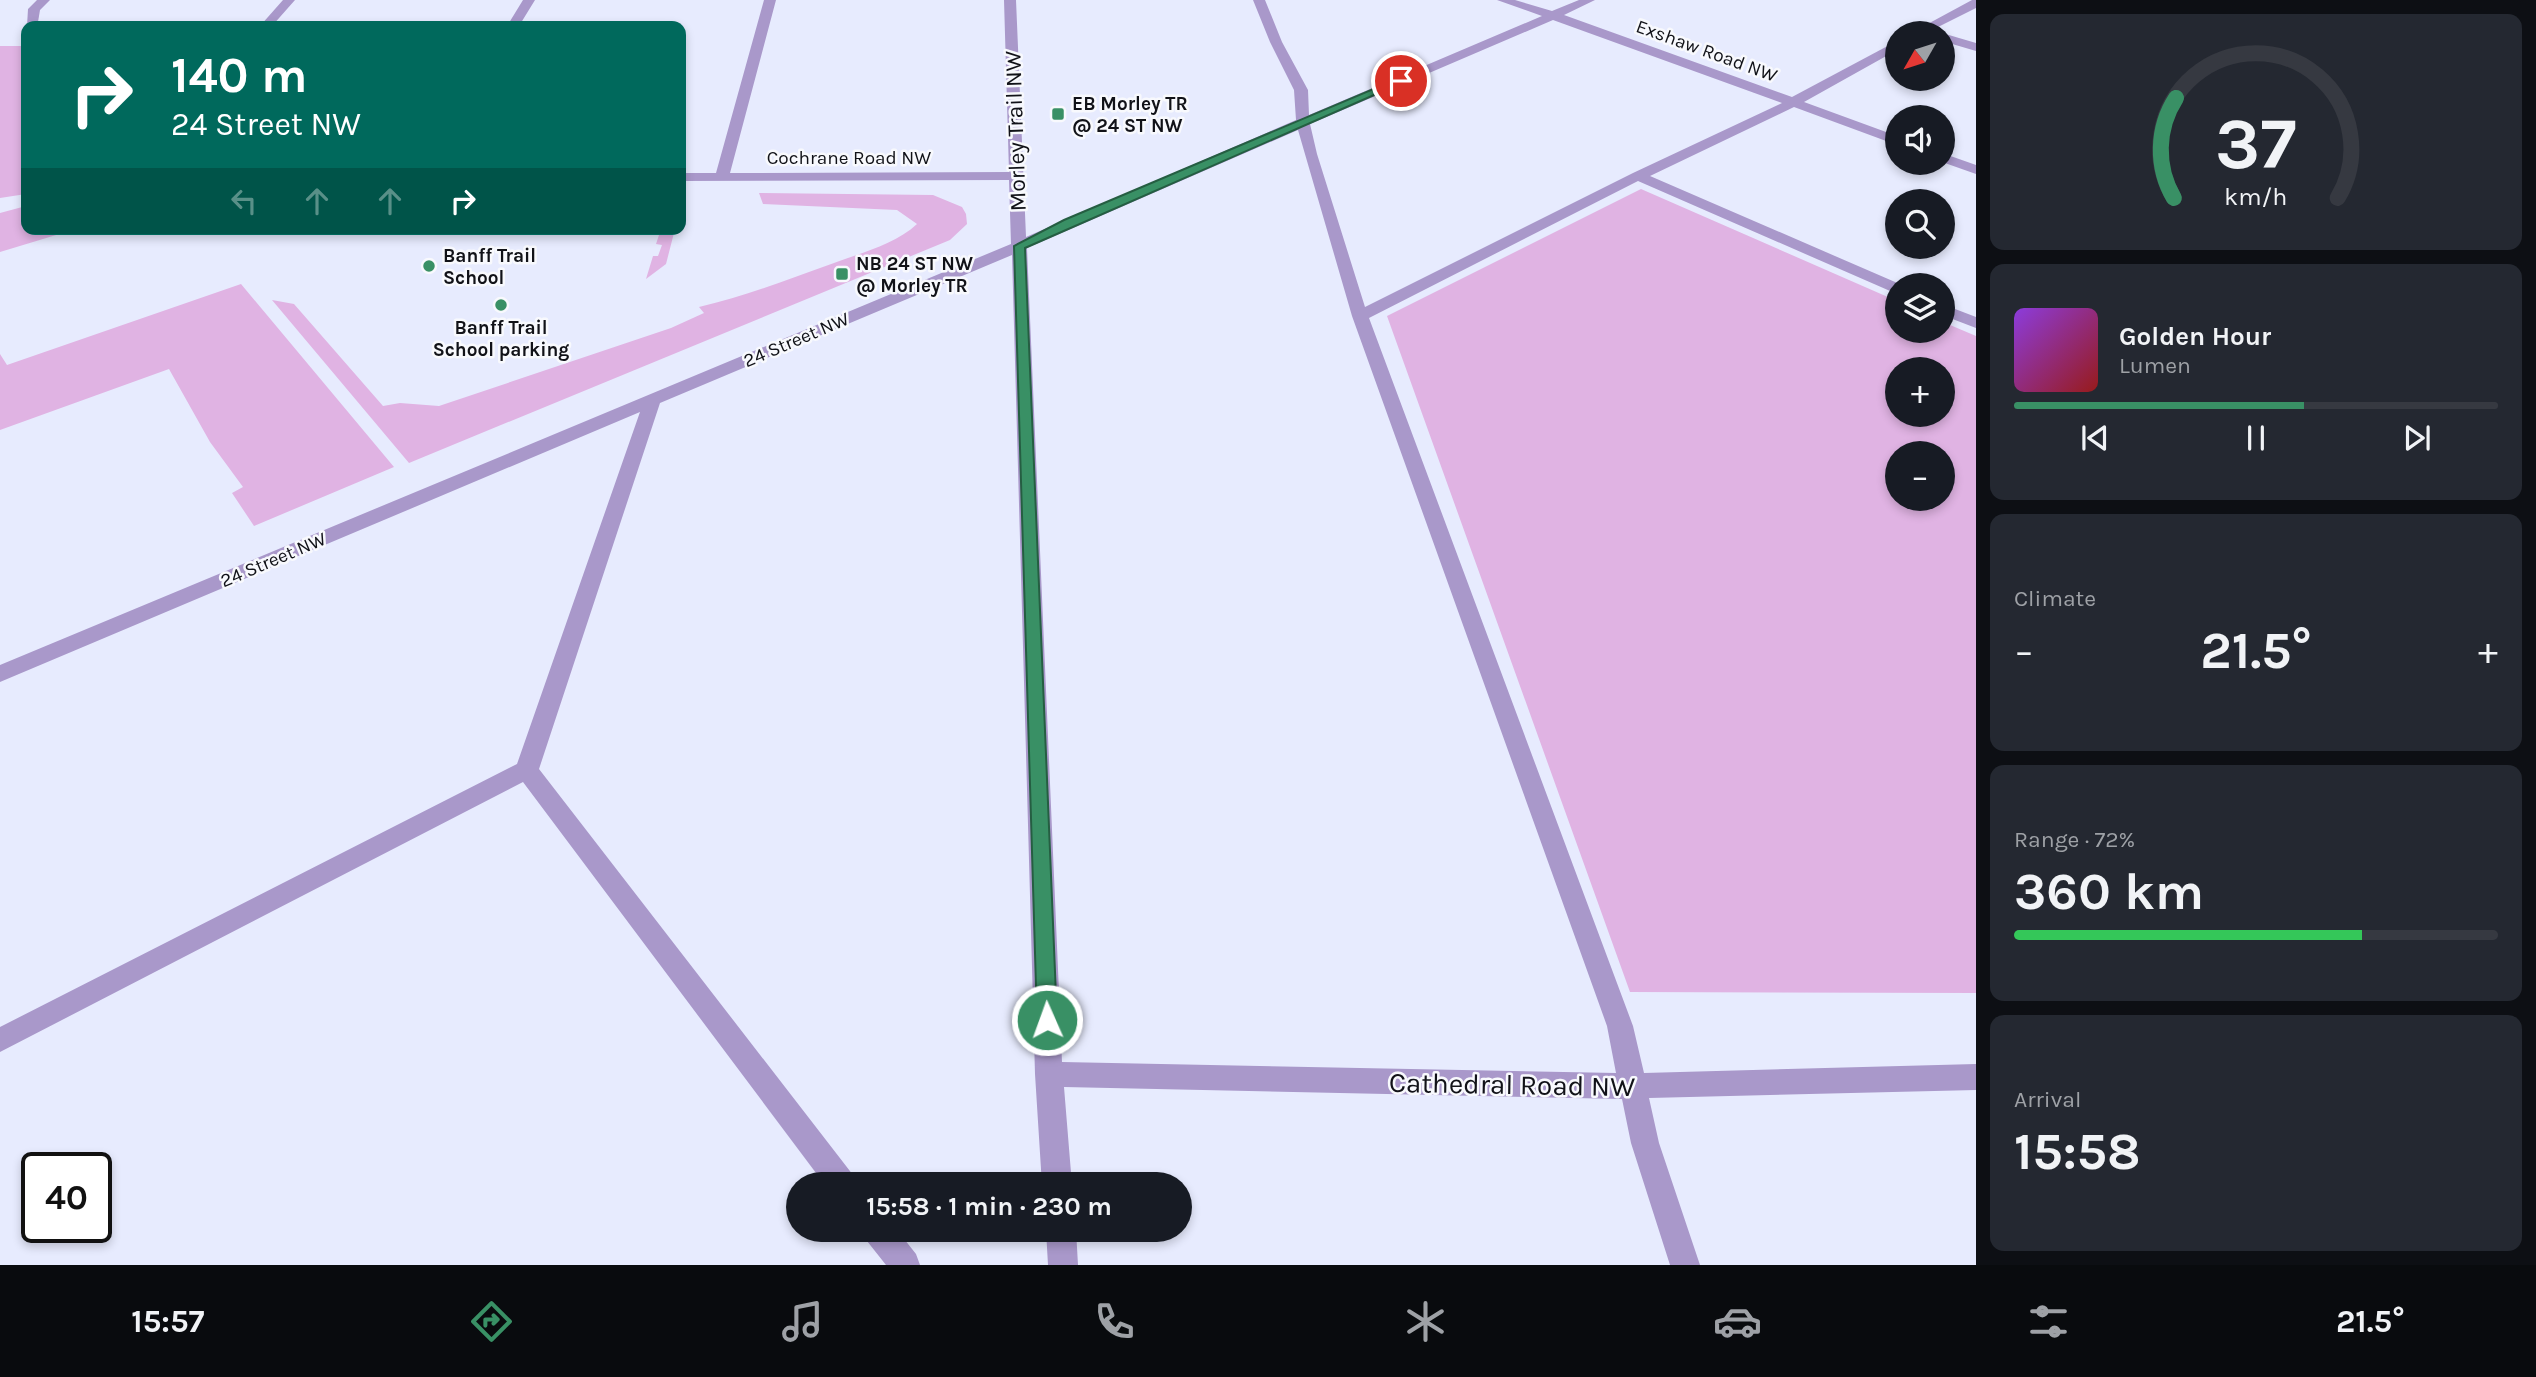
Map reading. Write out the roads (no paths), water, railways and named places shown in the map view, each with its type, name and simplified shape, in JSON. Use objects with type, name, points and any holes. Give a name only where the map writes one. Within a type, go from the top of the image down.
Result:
[{"type":"street","points":[[32,21],[34,9],[44,0]]},
{"type":"street","points":[[270,21],[289,0]]},
{"type":"street","points":[[516,21],[528,0]]},
{"type":"street","points":[[722,177],[770,0]]},
{"type":"street","name":"Morley Trail NW","points":[[1010,0],[1049,1074],[1056,1172]]},
{"type":"street","points":[[1259,0],[1276,42],[1301,90],[1303,122],[1310,154],[1360,316],[1620,1026],[1645,1143],[1685,1265]]},
{"type":"street","name":"Exshaw Road NW","points":[[1503,0],[1599,30],[1885,136]]},
{"type":"street","name":"24 Street NW","points":[[0,674],[1019,246],[1590,0]]},
{"type":"street","points":[[1944,21],[1976,3]]},
{"type":"street","points":[[1955,41],[1976,47]]},
{"type":"street","points":[[1360,316],[1637,176],[1793,102],[1885,52]]},
{"type":"street","points":[[1955,162],[1976,170]]},
{"type":"street","name":"Cochrane Road NW","points":[[686,177],[1017,176]]},
{"type":"street","points":[[1637,176],[1885,284]]},
{"type":"street","points":[[1955,314],[1976,323]]},
{"type":"street","points":[[0,1040],[527,770],[653,399]]},
{"type":"street","points":[[527,770],[833,1172]]},
{"type":"street","name":"Cathedral Road NW","points":[[1049,1074],[1633,1086],[1976,1077]]},
{"type":"street","points":[[887,1242],[905,1265]]},
{"type":"street","points":[[1061,1242],[1063,1265]]},
{"type":"place","name":"EB Morley TR @ 24 ST NW","points":[[1058,114]]},
{"type":"place","name":"Banff Trail School","points":[[429,266]]},
{"type":"place","name":"NB 24 ST NW @ Morley TR","points":[[842,274]]},
{"type":"place","name":"Banff Trail School parking","points":[[501,305]]}]
